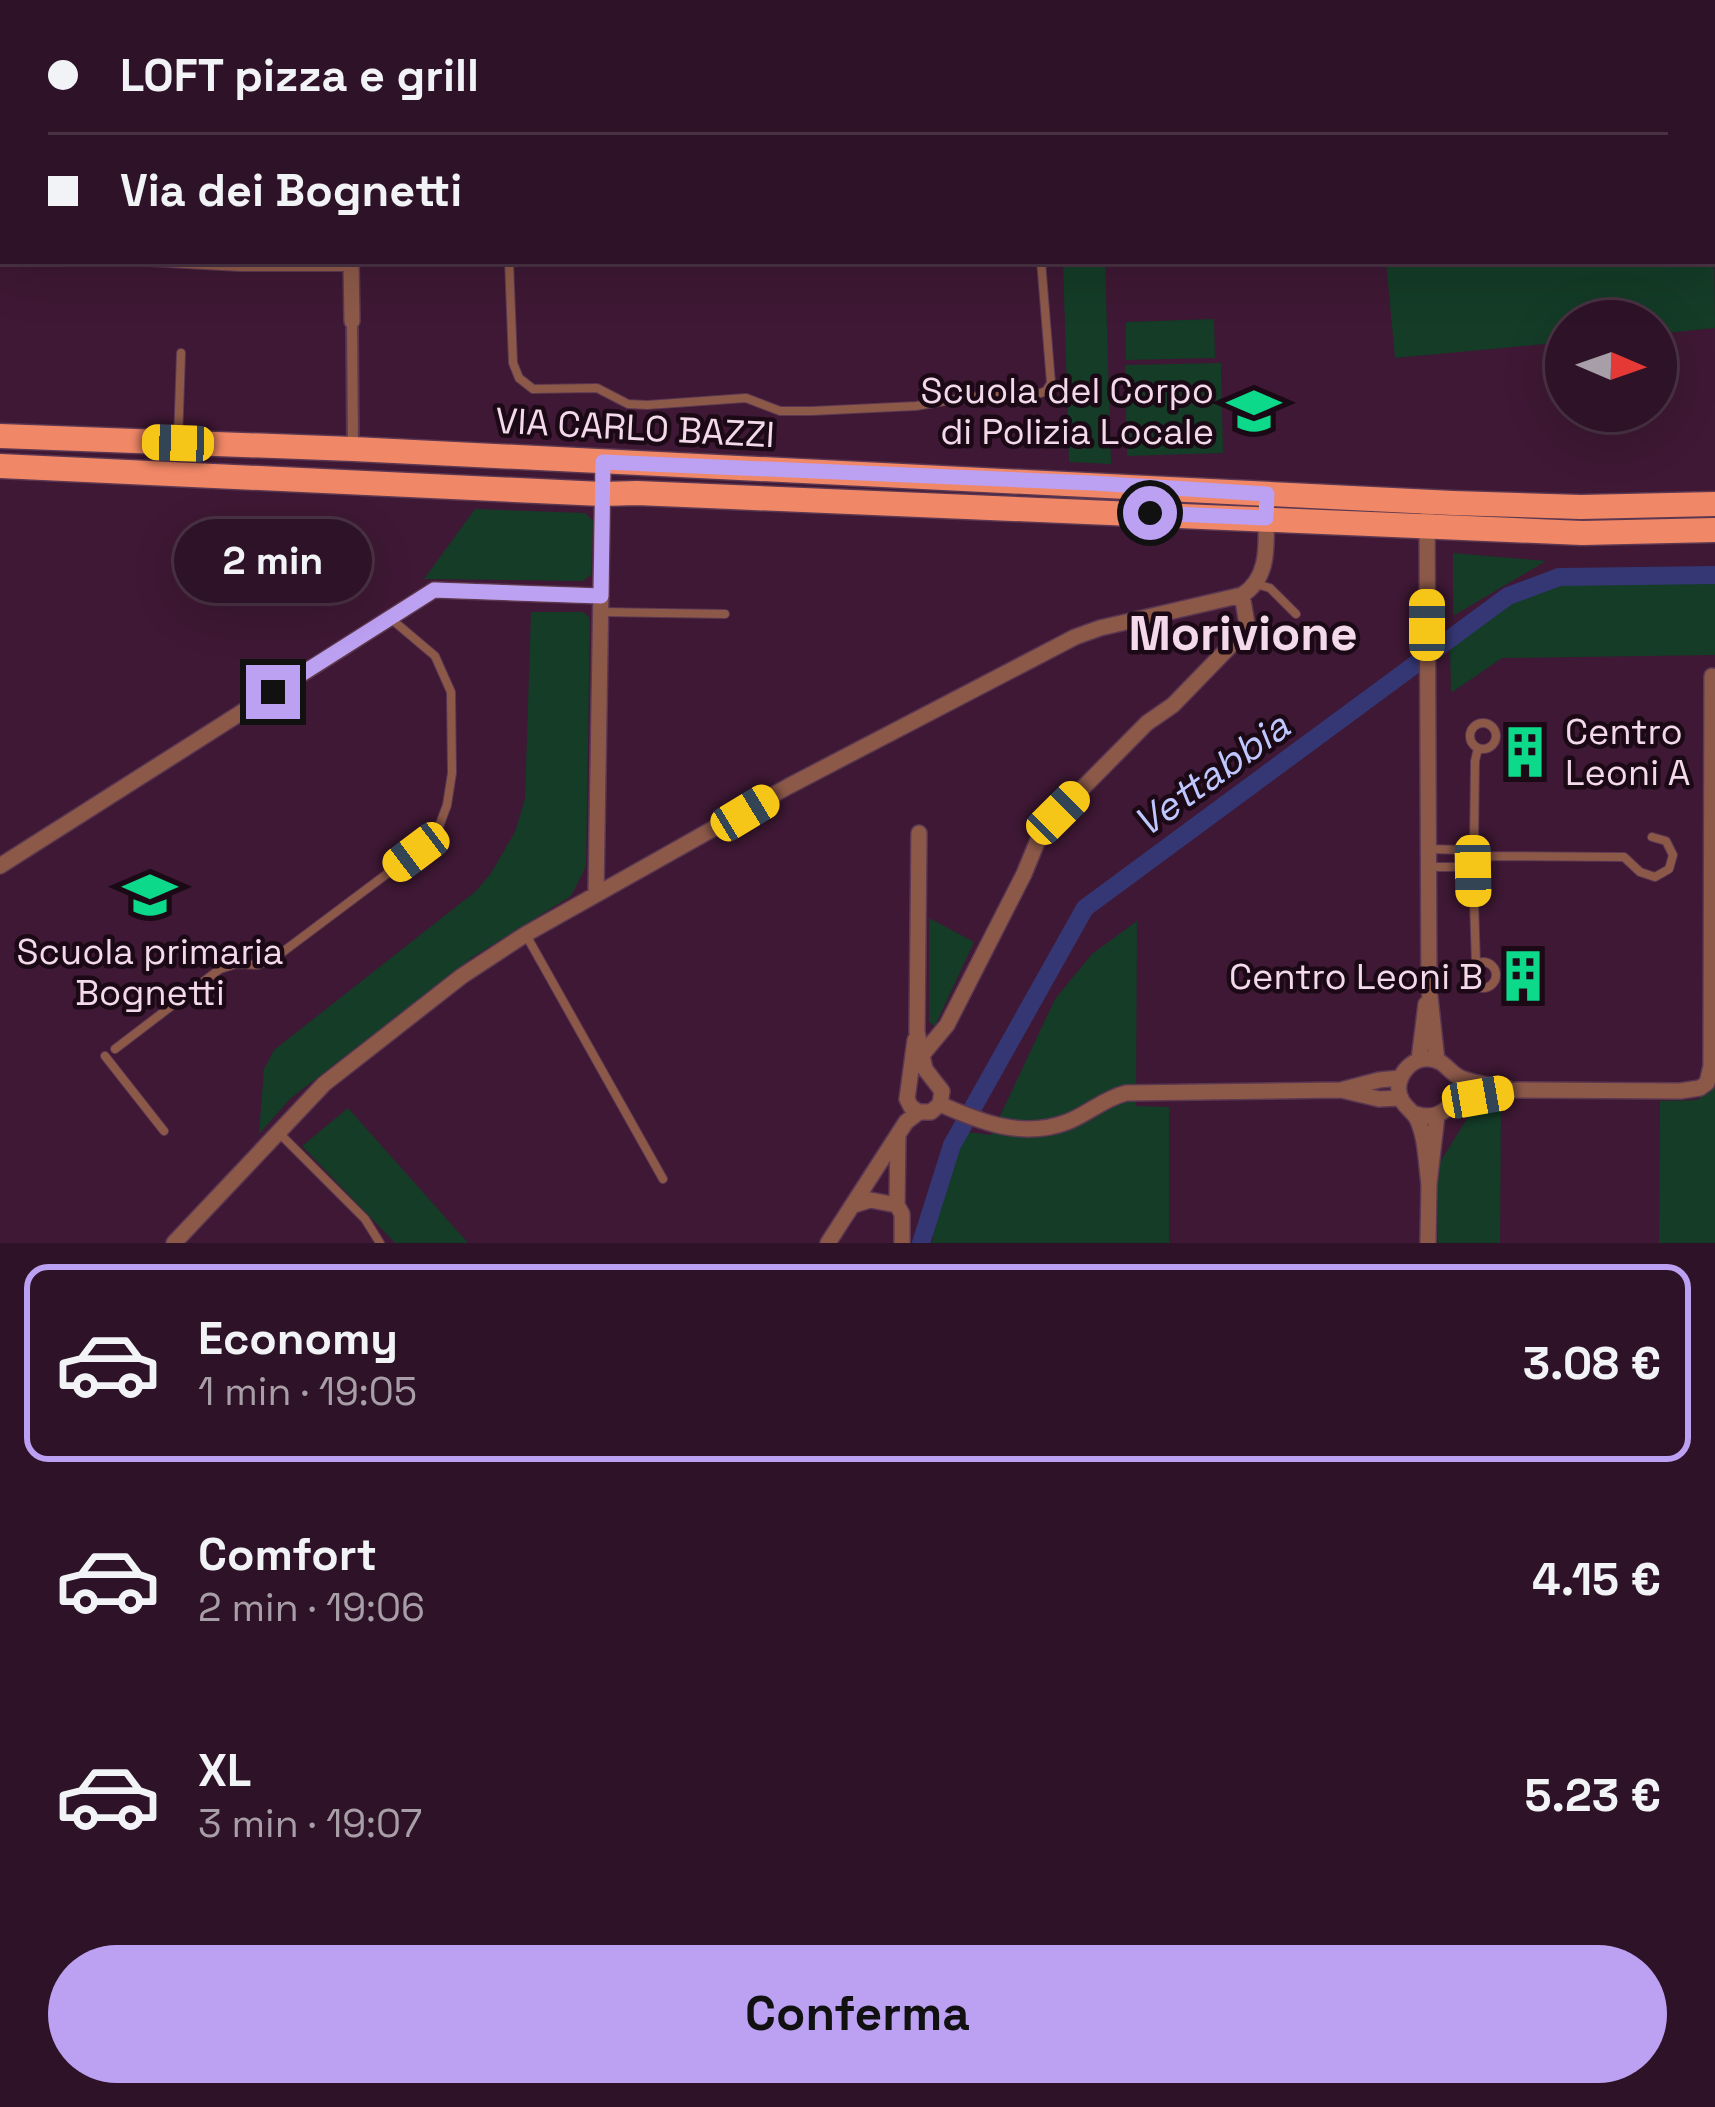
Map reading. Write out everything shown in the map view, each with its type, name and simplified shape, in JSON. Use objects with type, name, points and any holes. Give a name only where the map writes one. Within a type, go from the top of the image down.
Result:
[{"type":"main road","name":"VIA CARLO BAZZI","points":[[0,436],[1092,483],[1266,506]]},
{"type":"main road","name":"VIA CARLO BAZZI","points":[[0,466],[602,494],[1266,506],[1428,514],[1582,533],[1715,530]]},
{"type":"main road","name":"VIA CARLO BAZZI","points":[[1428,514],[1715,504]]},
{"type":"street","points":[[351,264],[352,449]]},
{"type":"street","points":[[596,893],[603,462]]},
{"type":"street","points":[[922,1055],[947,1025],[1040,836],[1147,723],[1173,705],[1239,637],[1247,624],[1249,590],[1264,563],[1266,506]]},
{"type":"street","points":[[1428,514],[1429,988],[1437,1060]]},
{"type":"street","points":[[0,866],[434,590],[601,604]]},
{"type":"street","points":[[174,1243],[324,1084],[462,976],[526,934],[789,786],[1075,637],[1249,590]]},
{"type":"street","points":[[1453,1102],[1516,1090],[1681,1090],[1707,1083],[1711,1066],[1712,676]]},
{"type":"street","points":[[919,833],[917,1031],[926,1069],[942,1091],[943,1106]]},
{"type":"street","points":[[1419,1060],[1429,988]]},
{"type":"street","points":[[917,1031],[907,1099],[911,1107],[931,1112],[943,1106],[988,1125],[1025,1129],[1070,1121],[1107,1098],[1126,1093],[1341,1090],[1400,1078]]},
{"type":"street","points":[[1419,1060],[1437,1060],[1454,1076],[1453,1102],[1437,1115],[1415,1114],[1401,1098],[1400,1078],[1419,1060]]},
{"type":"street","points":[[1454,1076],[1516,1090]]},
{"type":"street","points":[[910,1086],[918,1080],[934,1081]]},
{"type":"street","points":[[1341,1090],[1379,1099],[1401,1098]]},
{"type":"street","points":[[828,1243],[898,1132],[919,1112]]},
{"type":"street","points":[[1415,1114],[1429,1184]]},
{"type":"street","points":[[1428,1243],[1437,1115]]},
{"type":"street","points":[[898,1132],[897,1205],[902,1214],[902,1243]]},
{"type":"street","points":[[854,1205],[880,1200],[897,1205]]},
{"type":"lane","points":[[186,264],[351,264]]},
{"type":"lane","points":[[508,264],[513,363],[519,378],[533,389],[597,388],[628,404],[647,405],[746,398],[780,411],[916,406],[1046,391],[1051,383],[1041,264]]},
{"type":"lane","points":[[178,443],[181,352]]},
{"type":"lane","points":[[1249,590],[1270,588],[1296,614]]},
{"type":"lane","points":[[601,604],[725,614]]},
{"type":"lane","points":[[115,1049],[220,969],[258,965],[280,954],[437,832],[452,772],[452,692],[435,656],[390,618]]},
{"type":"lane","points":[[1474,844],[1478,748]]},
{"type":"lane","points":[[1487,856],[1624,857],[1640,872],[1655,877],[1669,869],[1673,855],[1666,842],[1652,837]]},
{"type":"lane","points":[[1428,858],[1474,844]]},
{"type":"lane","points":[[1428,858],[1469,869],[1484,866],[1484,849],[1474,844]]},
{"type":"lane","points":[[1463,850],[1461,859],[1469,869],[1476,964]]},
{"type":"lane","points":[[526,934],[663,1179]]},
{"type":"lane","points":[[105,1056],[164,1131]]},
{"type":"lane","points":[[278,1131],[365,1219],[380,1243]]},
{"type":"green space","points":[[1063,264],[1105,264],[1111,464],[1069,462]]},
{"type":"green space","points":[[1386,264],[1714,264],[1715,328],[1677,332],[1677,300],[1545,300],[1545,344],[1395,358]]},
{"type":"green space","points":[[1214,319],[1215,358],[1126,360],[1126,322]]},
{"type":"green space","points":[[1221,363],[1223,453],[1127,456],[1125,365]]},
{"type":"green space","points":[[475,509],[585,513],[593,521],[591,575],[583,581],[424,579]]},
{"type":"green space","points":[[1453,553],[1546,561],[1453,616]]},
{"type":"green space","points":[[1715,583],[1715,655],[1502,658],[1451,693],[1450,647],[1525,595],[1567,585]]},
{"type":"green space","points":[[531,612],[583,612],[590,618],[586,866],[571,896],[473,957],[290,1099],[259,1134],[264,1069],[274,1050],[476,891],[515,832],[525,799]]},
{"type":"green space","points":[[929,918],[974,942],[935,1026],[929,1022]]},
{"type":"green space","points":[[1137,921],[1136,1106],[1169,1107],[1169,1243],[932,1243],[939,1196],[967,1132],[991,1135],[1055,999],[1092,954]]},
{"type":"green space","points":[[1715,1087],[1715,1243],[1659,1243],[1660,1101],[1697,1100]]},
{"type":"green space","points":[[1501,1102],[1500,1243],[1438,1243],[1438,1165],[1477,1103]]},
{"type":"green space","points":[[348,1108],[468,1243],[395,1243],[302,1146]]},
{"type":"waterway","name":"Vettabbia","points":[[921,1243],[952,1145],[1085,908],[1508,596],[1559,577],[1715,575]]},
{"type":"place","name":"Scuola del Corpo di Polizia Locale","points":[[1254,411]]},
{"type":"place","name":"Centro Leoni A","points":[[1525,752]]},
{"type":"place","name":"Scuola primaria Bognetti","points":[[150,895]]},
{"type":"place","name":"Centro Leoni B","points":[[1523,976]]},
{"type":"district","name":"Morivione","points":[[1243,633]]},
{"type":"route","points":[[273,692],[434,590],[601,596],[603,462],[1267,494],[1266,518],[1150,513]]}]
